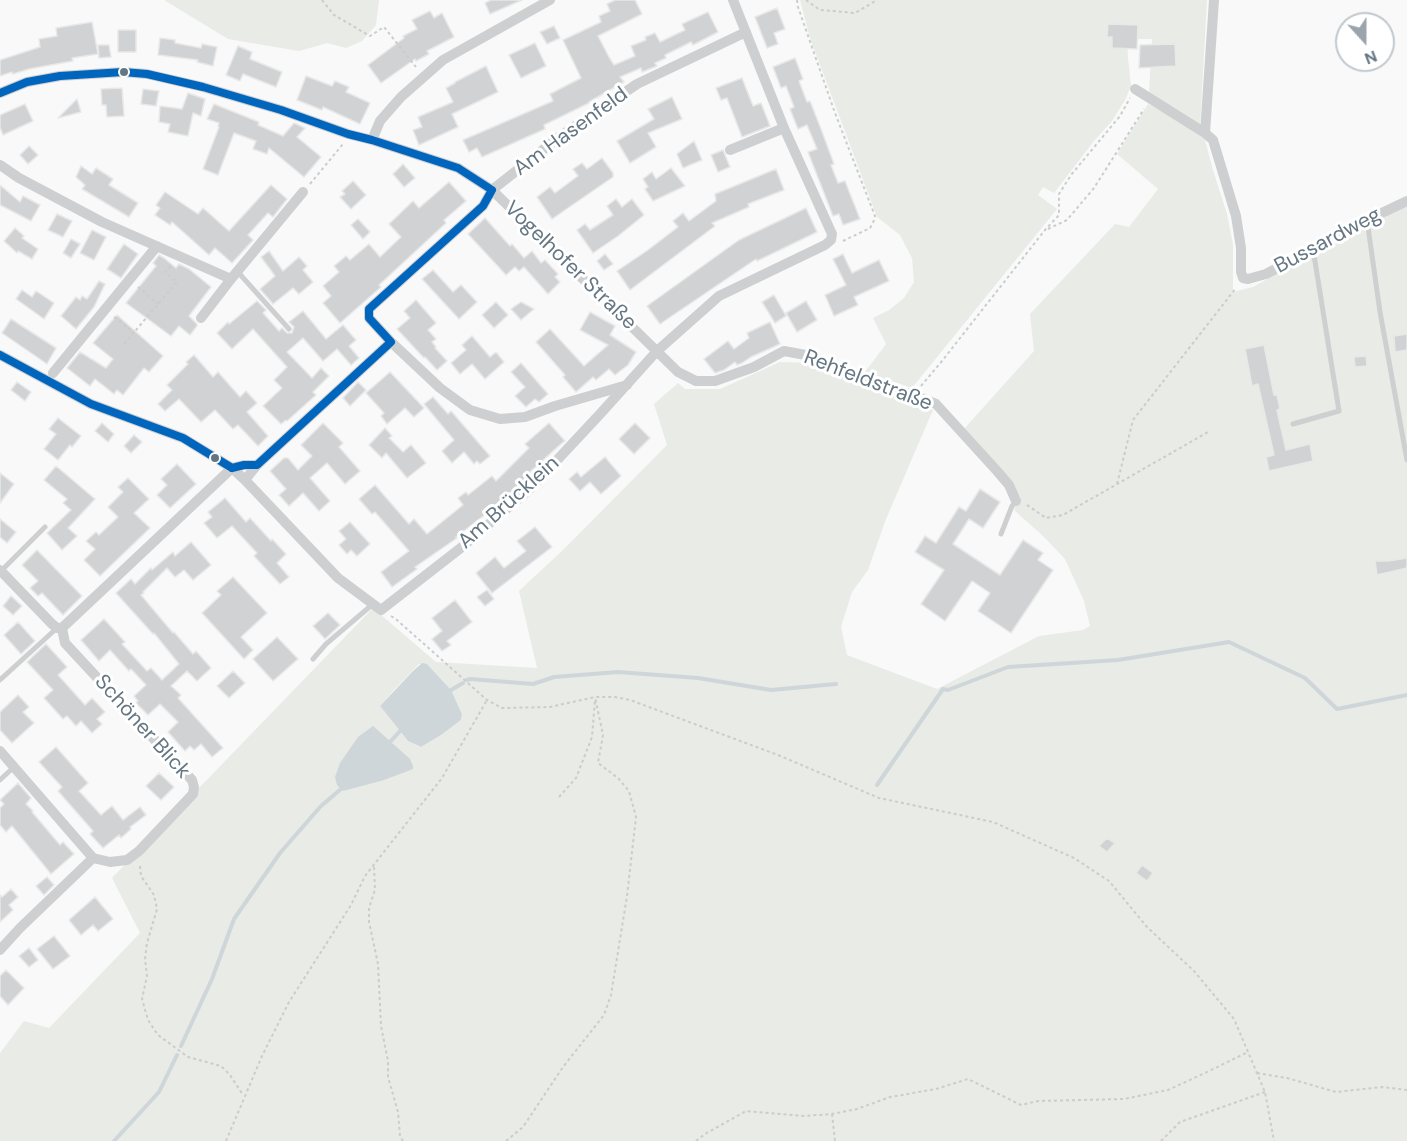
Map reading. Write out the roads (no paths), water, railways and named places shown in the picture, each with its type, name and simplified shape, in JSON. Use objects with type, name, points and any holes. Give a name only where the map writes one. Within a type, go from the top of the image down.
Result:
[{"type":"street","points":[[372,140],[381,121],[401,97],[443,60],[550,0]]},
{"type":"street","points":[[245,480],[257,465],[391,342],[440,388],[470,410],[500,418],[525,417],[565,402],[627,385],[657,351],[719,296],[831,240],[832,234],[784,128],[734,0]]},
{"type":"street","points":[[1135,88],[1205,133],[1214,0]]},
{"type":"street","name":"Am Hasenfeld","points":[[391,342],[369,318],[369,309],[483,206],[492,190],[558,138],[637,84],[746,32]]},
{"type":"street","name":"Vogelhofer Straße","points":[[0,93],[27,82],[60,76],[123,72],[147,74],[203,87],[281,110],[348,134],[458,168],[492,190],[657,351]]},
{"type":"street","points":[[730,150],[784,128]]},
{"type":"street","name":"Bussardweg","points":[[1205,133],[1213,140],[1236,216],[1241,248],[1241,272],[1246,279],[1266,274],[1366,220],[1407,201]]},
{"type":"street","points":[[0,165],[19,178],[102,222],[179,255],[234,275]]},
{"type":"street","points":[[201,318],[303,192]]},
{"type":"street","points":[[53,373],[157,246]]},
{"type":"street","name":"Rehfeldstraße","points":[[657,351],[678,372],[696,381],[715,381],[754,367],[784,351],[812,356],[879,384],[936,404],[998,471],[1009,485],[1016,501]]},
{"type":"street","points":[[0,355],[91,404],[183,438],[232,468],[338,578],[377,607]]},
{"type":"street","name":"Am Brücklein","points":[[377,607],[462,547],[531,488],[627,385]]},
{"type":"street","points":[[60,628],[232,468],[257,465]]},
{"type":"street","name":"Schöner Blick","points":[[1,571],[60,628],[65,643],[192,780],[193,794],[128,860],[110,862],[93,858]]},
{"type":"street","points":[[0,751],[93,858],[0,950]]},
{"type":"lane","points":[[1366,220],[1407,460]]},
{"type":"lane","points":[[1293,424],[1339,411],[1313,249]]},
{"type":"lane","points":[[234,275],[289,329]]},
{"type":"lane","points":[[1001,534],[1016,501]]},
{"type":"lane","points":[[1,571],[45,527]]},
{"type":"lane","points":[[313,659],[326,644],[377,607]]},
{"type":"lane","points":[[0,680],[60,628]]},
{"type":"lane","points":[[0,780],[14,767]]},
{"type":"waterway","points":[[877,785],[943,689],[948,690],[1008,667],[1118,660],[1229,642],[1305,678],[1337,709],[1407,695]]},
{"type":"waterway","points":[[467,680],[533,684],[554,677],[618,672],[698,678],[771,690],[836,684]]},
{"type":"waterway","points":[[451,690],[463,683]]},
{"type":"waterway","points":[[391,741],[400,731]]},
{"type":"waterway","points":[[181,1046],[212,979],[234,919],[280,853],[321,806],[341,789]]},
{"type":"waterway","points":[[114,1141],[159,1092],[177,1055]]}]
